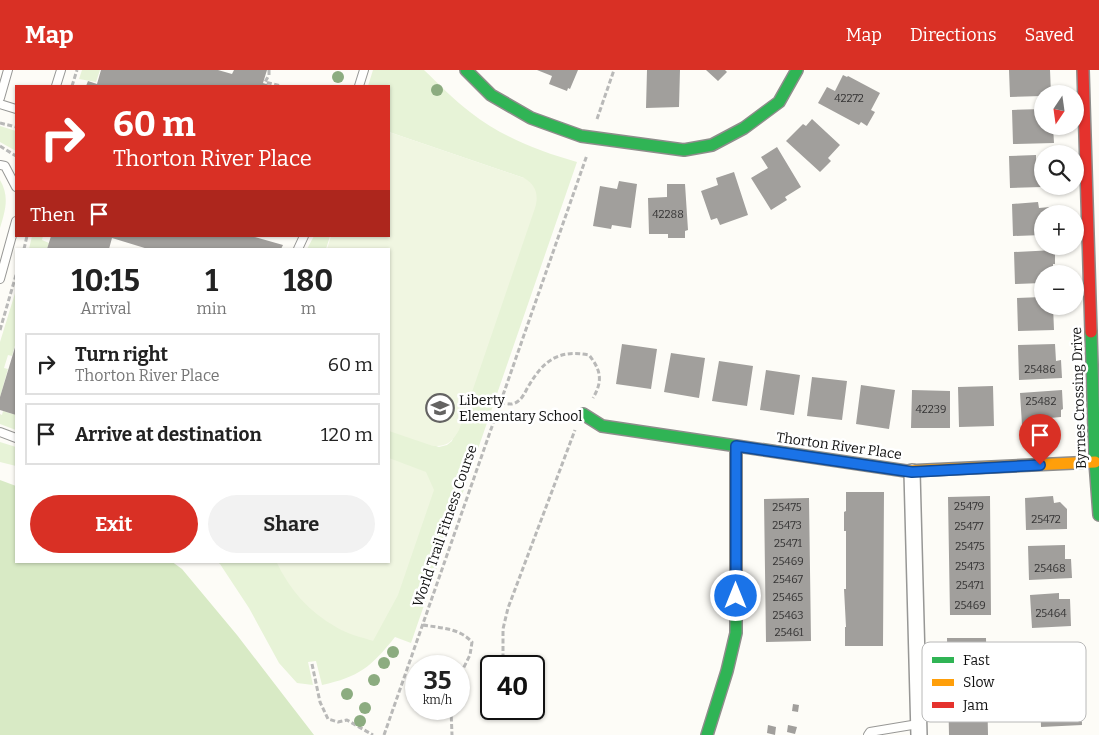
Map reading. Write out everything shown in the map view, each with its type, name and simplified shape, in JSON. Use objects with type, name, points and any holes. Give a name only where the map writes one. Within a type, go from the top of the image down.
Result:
[{"type":"street","points":[[466,70],[492,95],[530,118],[581,136],[684,150],[712,145],[744,128],[779,102],[797,70]]},
{"type":"street","name":"Byrnes Crossing Drive","points":[[1083,70],[1095,462],[1099,515]]},
{"type":"street","name":"Thorton River Place","points":[[583,414],[602,426],[912,472],[1095,462]]},
{"type":"street","points":[[707,735],[727,671],[736,633],[736,446]]},
{"type":"street","points":[[912,472],[918,729]]},
{"type":"lane","points":[[0,98],[8,70]]},
{"type":"lane","points":[[56,85],[61,70]]},
{"type":"lane","points":[[359,85],[364,70]]},
{"type":"lane","points":[[0,104],[15,109]]},
{"type":"lane","points":[[0,165],[5,166],[15,185]]},
{"type":"lane","points":[[0,279],[15,225]]},
{"type":"lane","points":[[0,432],[15,438]]},
{"type":"lane","points":[[868,735],[870,732],[918,729]]},
{"type":"path","points":[[72,85],[77,70]]},
{"type":"path","points":[[270,70],[265,82],[276,85]]},
{"type":"path","points":[[595,124],[614,70]]},
{"type":"path","points":[[0,122],[15,127]]},
{"type":"path","points":[[0,146],[15,155]]},
{"type":"path","name":"World Trail Fitness Course","points":[[384,735],[587,155]]},
{"type":"path","points":[[0,330],[15,278]]},
{"type":"path","points":[[500,403],[512,404],[522,398],[537,371],[552,359],[565,354],[580,353],[589,354],[597,364],[600,378],[596,392],[570,439],[508,608],[503,629],[502,655]]},
{"type":"path","points":[[423,625],[458,631],[472,642],[470,655]]},
{"type":"path","points":[[312,664],[320,702],[328,719],[338,722],[348,720],[373,735]]},
{"type":"path","points":[[451,720],[452,735]]},
{"type":"green space","points":[[82,70],[100,70],[96,82],[79,79]]},
{"type":"green space","points":[[373,70],[424,70],[464,107],[495,129],[534,148],[577,162],[411,643],[395,637],[379,656],[363,669],[346,678],[322,685],[316,661],[308,662],[313,685],[297,683],[279,663],[249,608],[219,563],[390,563],[390,430],[439,447],[447,445],[452,441],[524,178],[390,132],[390,85],[368,85]]},
{"type":"green space","points":[[0,126],[15,131],[15,150],[0,142]]},
{"type":"green space","points":[[390,132],[524,178],[534,187],[537,199],[535,208],[459,430],[452,440],[446,444],[433,446],[390,431],[390,248],[327,248],[331,237],[390,237]]},
{"type":"green space","points":[[0,180],[6,198],[0,228]]},
{"type":"green space","points":[[32,237],[43,237],[42,240],[49,243],[47,248],[29,248]]},
{"type":"green space","points":[[313,237],[330,237],[326,248],[308,248]]},
{"type":"green space","points":[[15,293],[15,346],[12,356],[8,355],[4,368],[8,369],[0,397],[0,342]]},
{"type":"green space","points":[[3,411],[15,415],[15,430],[0,424],[0,414],[2,415]]},
{"type":"green space","points":[[0,442],[15,447],[15,466],[0,462]]},
{"type":"green space","points":[[390,458],[426,472],[434,490],[398,595],[373,641],[349,633],[326,621],[301,599],[277,563],[390,563]]},
{"type":"green space","points":[[0,480],[15,486],[15,563],[174,563],[182,569],[237,635],[314,735],[0,735]]},
{"type":"building","points":[[101,70],[218,70],[232,74],[234,70],[267,70],[263,83],[270,85],[86,85],[88,81],[97,84]]},
{"type":"building","points":[[537,70],[578,70],[570,89],[568,88],[567,91],[549,84],[552,76]]},
{"type":"building","points":[[647,70],[680,70],[679,107],[646,108]]},
{"type":"building","points":[[706,70],[725,70],[727,72],[718,81]]},
{"type":"building","points":[[1009,70],[1050,70],[1051,85],[1034,85],[1034,96],[1010,97]]},
{"type":"building","points":[[843,75],[880,93],[871,110],[875,112],[867,126],[861,122],[859,125],[818,103],[827,87],[835,91]]},
{"type":"building","points":[[1034,109],[1034,135],[1054,135],[1054,143],[1013,144],[1012,110]]},
{"type":"building","points":[[812,119],[840,145],[828,158],[831,161],[820,172],[786,141],[803,124],[806,126]]},
{"type":"building","points":[[777,147],[801,187],[785,197],[787,200],[771,210],[751,178],[768,168],[761,157]]},
{"type":"building","points":[[1034,155],[1034,187],[1010,188],[1009,156]]},
{"type":"building","points":[[734,172],[748,215],[720,225],[717,218],[711,220],[701,191],[718,185],[716,178]]},
{"type":"building","points":[[619,181],[637,184],[631,228],[612,225],[611,229],[593,226],[600,186],[617,189]]},
{"type":"building","points":[[667,184],[685,184],[688,230],[685,231],[685,238],[668,238],[668,234],[649,234],[648,198],[667,197]]},
{"type":"building","points":[[1038,202],[1038,205],[1034,205],[1034,235],[1013,236],[1012,204]]},
{"type":"building","points":[[51,237],[255,237],[283,245],[282,248],[145,248],[112,238],[109,248],[47,248]]},
{"type":"building","points":[[1034,251],[1034,255],[1055,255],[1055,264],[1034,265],[1034,283],[1015,284],[1014,252]]},
{"type":"building","points":[[1034,297],[1034,315],[1053,315],[1054,330],[1018,331],[1017,298]]},
{"type":"building","points":[[622,344],[657,349],[651,389],[616,384]]},
{"type":"building","points":[[1055,344],[1056,361],[1061,360],[1062,378],[1019,380],[1018,345]]},
{"type":"building","points":[[15,347],[15,415],[0,410],[0,397]]},
{"type":"building","points":[[671,353],[705,358],[699,398],[664,392]]},
{"type":"building","points":[[719,361],[753,366],[747,406],[712,401]]},
{"type":"building","points":[[766,370],[800,375],[794,415],[760,410]]},
{"type":"building","points":[[812,377],[847,381],[842,420],[807,416]]},
{"type":"building","points":[[861,385],[895,390],[889,429],[856,424]]},
{"type":"building","points":[[993,386],[994,426],[959,427],[958,387]]},
{"type":"building","points":[[912,390],[950,391],[950,428],[911,428]]},
{"type":"building","points":[[1062,390],[1063,409],[1061,410],[1061,417],[1050,418],[1050,423],[1022,425],[1020,393]]},
{"type":"building","points":[[846,492],[884,492],[883,646],[845,646],[846,531],[844,531],[844,512],[846,511]]},
{"type":"building","points":[[990,496],[991,615],[950,615],[948,497]]},
{"type":"building","points":[[1053,496],[1054,503],[1060,502],[1067,509],[1067,529],[1026,530],[1025,498]]},
{"type":"building","points":[[809,498],[811,641],[766,642],[764,499]]},
{"type":"building","points":[[1065,545],[1065,559],[1071,559],[1072,578],[1029,580],[1028,546]]},
{"type":"building","points":[[1059,593],[1059,599],[1070,599],[1071,626],[1032,628],[1030,595]]},
{"type":"building","points":[[947,638],[986,638],[986,642],[947,642]]},
{"type":"building","points":[[793,704],[799,705],[798,712],[792,711]]},
{"type":"building","points":[[949,722],[988,722],[988,735],[949,735]]},
{"type":"building","points":[[1041,722],[1082,722],[1082,725],[1041,727]]},
{"type":"building","points":[[768,725],[776,727],[775,735],[767,733]]},
{"type":"building","points":[[788,725],[797,727],[795,734],[787,732]]},
{"type":"traffic: fast","points":[[466,70],[491,95],[531,118],[581,136],[684,150],[712,145],[744,128],[779,102],[797,70]]},
{"type":"traffic: fast","points":[[1091,332],[1095,462],[1099,515]]},
{"type":"traffic: fast","points":[[583,414],[602,426],[906,471]]},
{"type":"traffic: fast","points":[[707,735],[727,671],[736,633],[736,446]]},
{"type":"traffic: slow","points":[[906,471],[1095,462]]},
{"type":"traffic: jam","points":[[1083,70],[1091,332]]},
{"type":"place","name":"Liberty Elementary School","points":[[440,408]]},
{"type":"route","points":[[736,596],[736,446],[912,472],[1040,465]]}]
